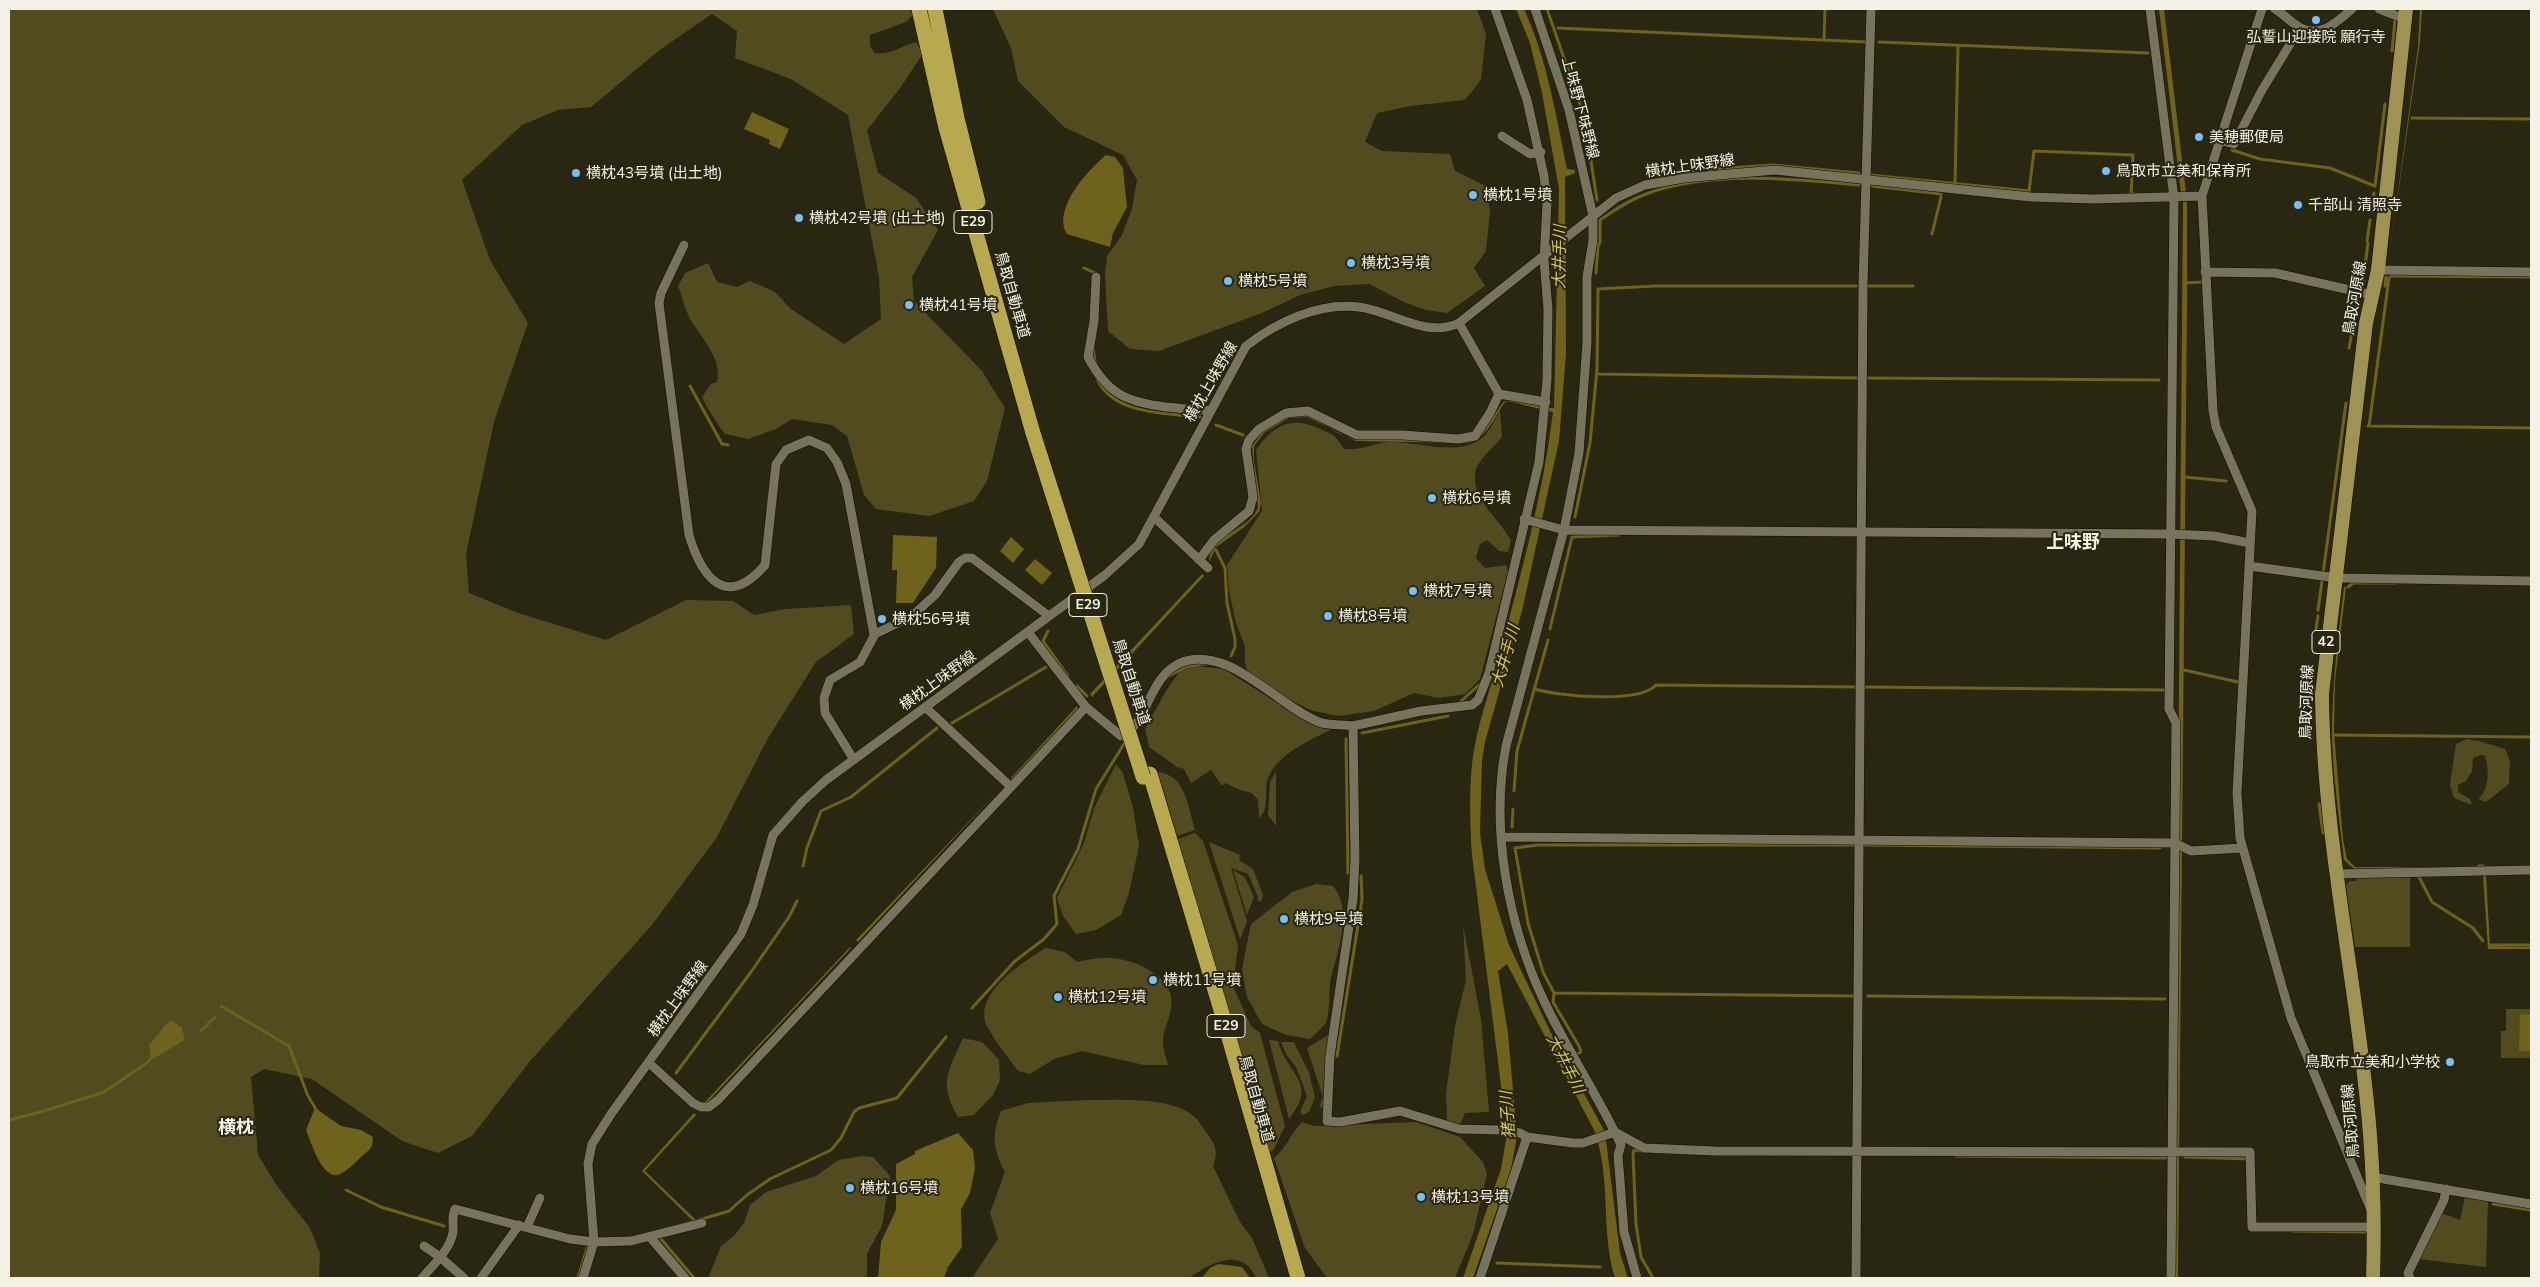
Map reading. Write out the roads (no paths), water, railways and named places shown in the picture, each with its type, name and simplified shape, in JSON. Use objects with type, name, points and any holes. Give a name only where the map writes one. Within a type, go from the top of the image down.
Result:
[{"type":"highway","name":"鳥取自動車道","points":[[919,9],[946,128],[1037,432],[1211,974],[1298,1278]]},
{"type":"highway","name":"鳥取自動車道","points":[[935,9],[975,192],[1037,432]]},
{"type":"highway","name":"鳥取自動車道","points":[[1146,775],[1289,1278]]},
{"type":"main road","name":"鳥取河原線","points":[[2373,1278],[2375,1223],[2366,1093],[2325,783],[2322,694],[2326,640],[2337,578],[2366,323],[2378,270],[2406,14]]},
{"type":"street","points":[[1028,632],[1086,707],[1122,736],[1140,718],[1160,678],[1176,665],[1192,658],[1210,659],[1243,674],[1295,710],[1321,723],[1353,726],[1380,719],[1476,704],[1493,655],[1539,462],[1546,402],[1548,308],[1545,253],[1547,203],[1541,152],[1518,72],[1495,9]]},
{"type":"street","name":"上味野下味野線","points":[[1535,9],[1566,102],[1592,216],[1593,240],[1588,276],[1588,343],[1579,453],[1564,530],[1506,746],[1501,783],[1503,837],[1511,900],[1523,948],[1537,985],[1584,1079],[1615,1132]]},
{"type":"street","points":[[1856,1278],[1864,181],[1871,9]]},
{"type":"street","points":[[2150,9],[2174,198],[2169,709],[2176,723],[2170,1278]]},
{"type":"street","points":[[1353,726],[1354,899],[1330,1056],[1327,1121],[1340,1122],[1400,1111],[1459,1129],[1500,1130],[1520,1133],[1527,1138],[1583,1143],[1615,1132],[1644,1148],[1856,1151],[2250,1152],[2252,1227],[2375,1223],[2291,1018],[2242,848],[2238,826],[2237,793],[2252,511],[2216,428],[2213,412],[2202,196],[2262,9]]},
{"type":"street","points":[[2275,9],[2300,28],[2318,32],[2331,26],[2352,9]]},
{"type":"street","points":[[2379,9],[2406,14]]},
{"type":"street","points":[[2219,140],[2234,144],[2262,90],[2300,28]]},
{"type":"street","points":[[1502,136],[1530,154],[1541,152]]},
{"type":"street","name":"横枕上味野線","points":[[583,1278],[594,1242],[588,1164],[592,1144],[611,1114],[741,934],[753,906],[773,835],[782,823],[826,780],[1104,575],[1138,544],[1246,346],[1271,328],[1306,314],[1334,306],[1361,307],[1435,329],[1450,327],[1459,323],[1616,198],[1645,185],[1684,178],[1775,170],[1864,181],[2031,197],[2174,198],[2202,196]]},
{"type":"street","points":[[684,245],[661,292],[660,303],[689,536],[695,556],[704,572],[714,583],[738,586],[755,577],[765,565],[776,464],[786,450],[798,443],[809,440],[827,448],[837,462],[846,484],[874,636]]},
{"type":"street","points":[[2378,270],[2531,272]]},
{"type":"street","points":[[2205,272],[2275,273],[2372,295]]},
{"type":"street","points":[[1096,277],[1094,321],[1088,357],[1104,381],[1113,391],[1132,402],[1210,410]]},
{"type":"street","points":[[1459,323],[1498,394]]},
{"type":"street","points":[[1498,394],[1546,402]]},
{"type":"street","points":[[1199,560],[1214,540],[1249,511],[1253,497],[1246,449],[1248,440],[1258,429],[1286,413],[1308,411],[1356,435],[1402,435],[1458,439],[1475,436],[1490,413],[1498,394]]},
{"type":"street","points":[[1154,517],[1208,568]]},
{"type":"street","points":[[1524,519],[1564,530],[2170,534],[2214,536],[2250,543]]},
{"type":"street","points":[[854,760],[825,713],[824,698],[830,680],[860,662],[874,636],[912,616],[935,595],[959,562],[965,558],[972,558],[1049,616]]},
{"type":"street","points":[[2249,566],[2337,578],[2531,581]]},
{"type":"street","points":[[925,707],[1010,786]]},
{"type":"street","points":[[648,1062],[693,1103],[701,1107],[709,1107],[1086,707]]},
{"type":"street","points":[[1503,837],[2175,843],[2191,851],[2242,848]]},
{"type":"street","points":[[2336,874],[2531,870]]},
{"type":"street","points":[[1615,1132],[1621,1145],[1618,1155],[1624,1232],[1637,1278]]},
{"type":"street","points":[[1480,1278],[1527,1138]]},
{"type":"street","points":[[2372,1177],[2531,1204]]},
{"type":"street","points":[[2410,1278],[2408,1273],[2444,1200],[2446,1190]]},
{"type":"street","points":[[481,1278],[523,1226],[540,1198]]},
{"type":"street","points":[[422,1278],[440,1257],[453,1232],[451,1223],[455,1209],[570,1239],[594,1242],[630,1241],[650,1238],[702,1223]]},
{"type":"street","points":[[650,1238],[685,1278]]},
{"type":"street","points":[[424,1246],[464,1278]]},
{"type":"water","points":[[1516,9],[1524,9],[1532,28],[1545,67],[1567,169],[1575,170],[1575,173],[1565,177],[1566,354],[1559,441],[1522,611],[1485,742],[1482,761],[1480,833],[1485,869],[1509,945],[1551,1033],[1605,1132],[1620,1253],[1628,1278],[1615,1278],[1608,1242],[1603,1167],[1594,1130],[1507,964],[1498,971],[1508,1033],[1517,1137],[1511,1169],[1473,1278],[1463,1278],[1501,1169],[1507,1134],[1472,855],[1470,787],[1472,764],[1480,722],[1531,534],[1549,443],[1553,412],[1547,411],[1547,408],[1554,408],[1559,189],[1542,93],[1530,43]]},
{"type":"water","points":[[2159,9],[2164,9],[2186,193],[2181,193]]},
{"type":"water","points":[[2420,9],[2422,9],[2420,42],[2388,264],[2418,47]]},
{"type":"water","points":[[752,112],[789,129],[780,149],[769,144],[770,140],[744,129]]},
{"type":"water","points":[[1106,155],[1115,157],[1123,168],[1127,207],[1113,233],[1110,247],[1067,234],[1064,224],[1064,213],[1074,191],[1090,170]]},
{"type":"water","points":[[2183,202],[2187,202],[2187,310],[2178,1278],[2174,1278]]},
{"type":"water","points":[[1513,398],[1543,403],[1540,409],[1508,401],[1504,403],[1484,433],[1474,441],[1467,443],[1356,441],[1346,436],[1356,440],[1480,436],[1503,402]]},
{"type":"water","points":[[1289,416],[1309,416],[1330,428],[1307,417],[1289,418],[1264,433],[1254,446],[1254,461],[1261,503],[1259,512],[1243,528],[1216,547],[1209,562],[1215,545],[1247,522],[1258,508],[1252,446],[1263,431]]},
{"type":"water","points":[[893,535],[937,537],[936,568],[913,603],[896,603],[897,570],[892,570]]},
{"type":"water","points":[[1011,537],[1024,549],[1013,563],[1000,551]]},
{"type":"water","points":[[1035,559],[1052,573],[1042,585],[1025,570]]},
{"type":"water","points":[[1202,574],[1204,576],[1092,697],[1090,694]]},
{"type":"water","points":[[2344,587],[2346,587],[2335,681],[2334,732],[2343,839],[2347,859],[2355,867],[2475,867],[2354,869],[2344,860],[2335,782],[2332,716],[2334,679]]},
{"type":"water","points":[[1077,706],[1078,709],[1012,780],[1011,778]]},
{"type":"water","points":[[1000,789],[858,942],[856,940]]},
{"type":"water","points":[[2483,875],[2486,875],[2490,946],[2531,947],[2531,949],[2488,949]]},
{"type":"water","points":[[850,947],[707,1103],[705,1102]]},
{"type":"water","points":[[2520,1014],[2531,1015],[2531,1051],[2519,1051]]},
{"type":"water","points":[[169,1021],[173,1021],[182,1028],[185,1040],[151,1060],[149,1045]]},
{"type":"water","points":[[315,1108],[341,1126],[361,1130],[373,1137],[372,1146],[369,1150],[350,1168],[338,1175],[332,1175],[322,1166],[306,1130]]},
{"type":"water","points":[[694,1113],[696,1115],[645,1171],[696,1220],[653,1232],[692,1220],[642,1171]]},
{"type":"water","points":[[958,1133],[973,1150],[975,1168],[970,1193],[961,1209],[962,1247],[948,1267],[944,1278],[878,1278],[881,1242],[896,1210],[896,1164],[915,1154],[915,1151]]},
{"type":"water","points":[[1218,1264],[1242,1267],[1250,1278],[1202,1278],[1210,1268]]},
{"type":"waterway","points":[[1547,9],[1584,116],[1597,200]]},
{"type":"waterway","points":[[1824,39],[1825,9]]},
{"type":"waterway","points":[[2392,51],[2395,20]]},
{"type":"waterway","points":[[1558,28],[1866,42]]},
{"type":"waterway","points":[[1879,42],[2148,53]]},
{"type":"waterway","points":[[1955,183],[1958,45]]},
{"type":"waterway","points":[[2232,150],[2260,159],[2330,168],[2375,186],[2385,104]]},
{"type":"waterway","points":[[2412,118],[2531,119]]},
{"type":"waterway","points":[[1870,175],[2029,191],[2034,151],[2133,155],[2131,194],[2135,194]]},
{"type":"waterway","points":[[1686,171],[1772,165],[1859,173]]},
{"type":"waterway","points":[[1596,273],[1600,242],[1600,220],[1640,196],[1671,186],[1724,179],[1807,180],[1859,185]]},
{"type":"waterway","points":[[1872,186],[1941,194]]},
{"type":"waterway","points":[[2371,211],[2374,193]]},
{"type":"waterway","points":[[1932,234],[1941,197]]},
{"type":"waterway","points":[[2367,241],[2370,220]]},
{"type":"waterway","points":[[2363,282],[2368,243]]},
{"type":"waterway","points":[[1084,268],[1097,274]]},
{"type":"waterway","points":[[2391,276],[2531,277]]},
{"type":"waterway","points":[[2385,286],[2386,277]]},
{"type":"waterway","points":[[2369,426],[2389,278]]},
{"type":"waterway","points":[[2184,283],[2203,282]]},
{"type":"waterway","points":[[1575,517],[1590,443],[1597,369],[1598,289],[1655,286],[1856,286]]},
{"type":"waterway","points":[[1867,286],[1913,286]]},
{"type":"waterway","points":[[2349,348],[2359,294]]},
{"type":"waterway","points":[[1093,348],[1095,362]]},
{"type":"waterway","points":[[1598,374],[1859,378]]},
{"type":"waterway","points":[[1866,378],[2159,380]]},
{"type":"waterway","points":[[1097,379],[1105,391],[1115,400],[1128,406],[1157,413],[1200,417]]},
{"type":"waterway","points":[[690,386],[722,444],[728,445]]},
{"type":"waterway","points":[[2323,574],[2346,403]]},
{"type":"waterway","points":[[1216,425],[1243,435]]},
{"type":"waterway","points":[[2368,426],[2531,428]]},
{"type":"waterway","points":[[2185,477],[2226,481]]},
{"type":"waterway","points":[[1550,629],[1572,537],[1619,535]]},
{"type":"waterway","points":[[1216,550],[1225,568],[1227,603],[1235,639],[1235,647],[1231,656]]},
{"type":"waterway","points":[[2318,610],[2322,581]]},
{"type":"waterway","points":[[2348,587],[2353,583],[2396,583]]},
{"type":"waterway","points":[[2314,642],[2318,616]]},
{"type":"waterway","points":[[1048,631],[1043,641],[1068,676]]},
{"type":"waterway","points":[[1514,791],[1517,751],[1548,640]]},
{"type":"waterway","points":[[1166,678],[1185,668],[1206,664]]},
{"type":"waterway","points":[[952,723],[1046,667]]},
{"type":"waterway","points":[[2184,670],[2238,682]]},
{"type":"waterway","name":"大井手川","points":[[1458,704],[1481,683]]},
{"type":"waterway","points":[[1534,689],[1545,692],[1598,697],[1633,695],[1647,691],[1656,685],[1857,687]]},
{"type":"waterway","points":[[1077,686],[1087,696]]},
{"type":"waterway","points":[[1865,687],[2165,690]]},
{"type":"waterway","points":[[1142,721],[1150,707]]},
{"type":"waterway","points":[[1362,733],[1448,716]]},
{"type":"waterway","points":[[803,866],[807,848],[821,811],[851,797],[937,728]]},
{"type":"waterway","points":[[2333,735],[2531,737]]},
{"type":"waterway","points":[[972,1008],[1015,961],[1044,939],[1057,924],[1054,896],[1078,849],[1096,789],[1127,739]]},
{"type":"waterway","points":[[1346,739],[1348,873]]},
{"type":"waterway","points":[[2319,804],[2323,833]]},
{"type":"waterway","points":[[1512,827],[1513,809]]},
{"type":"waterway","name":"大井手川","points":[[1577,1054],[1581,1052],[1579,1046],[1553,1002],[1554,993],[1543,972],[1528,923],[1515,848],[1538,845],[1854,845]]},
{"type":"waterway","points":[[1864,845],[2160,848]]},
{"type":"waterway","points":[[2418,875],[2432,902],[2473,928],[2483,941]]},
{"type":"waterway","points":[[1337,1056],[1362,900],[1361,876]]},
{"type":"waterway","points":[[676,1073],[751,972],[789,917],[797,901]]},
{"type":"waterway","points":[[2489,945],[2531,945]]},
{"type":"waterway","points":[[1554,993],[1853,996]]},
{"type":"waterway","points":[[1868,996],[2165,999]]},
{"type":"waterway","points":[[221,1006],[289,1046],[308,1096],[317,1111]]},
{"type":"waterway","points":[[201,1031],[215,1017]]},
{"type":"waterway","points":[[699,1220],[729,1211],[747,1195],[770,1179],[831,1150],[841,1138],[854,1112],[859,1108],[897,1098],[946,1037]]},
{"type":"waterway","points":[[9,1120],[104,1092],[148,1062],[152,1057]]},
{"type":"waterway","points":[[1641,1151],[1634,1150],[1633,1155],[1636,1224],[1641,1257],[1653,1278]]},
{"type":"waterway","points":[[1956,1156],[2166,1158]]},
{"type":"waterway","points":[[2185,1157],[2249,1159]]},
{"type":"waterway","points":[[346,1190],[381,1207],[444,1226]]},
{"type":"waterway","points":[[2493,1204],[2531,1210]]},
{"type":"waterway","points":[[2293,1231],[2366,1232]]},
{"type":"waterway","points":[[661,1239],[694,1278]]},
{"type":"waterway","points":[[578,1278],[587,1248]]},
{"type":"waterway","points":[[1497,1263],[1600,1267]]},
{"type":"place","name":"弘誓山迎接院 願行寺","points":[[2316,20]]},
{"type":"place","name":"美穂郵便局","points":[[2199,137]]},
{"type":"place","name":"鳥取市立美和保育所","points":[[2106,171]]},
{"type":"place","name":"横枕43号墳 (出土地)","points":[[576,173]]},
{"type":"place","name":"横枕1号墳","points":[[1473,195]]},
{"type":"place","name":"千部山 清照寺","points":[[2298,205]]},
{"type":"place","name":"横枕42号墳 (出土地)","points":[[799,218]]},
{"type":"place","name":"横枕3号墳","points":[[1351,263]]},
{"type":"place","name":"横枕5号墳","points":[[1228,281]]},
{"type":"place","name":"横枕41号墳","points":[[909,305]]},
{"type":"place","name":"横枕6号墳","points":[[1432,498]]},
{"type":"place","name":"横枕7号墳","points":[[1413,591]]},
{"type":"place","name":"横枕8号墳","points":[[1328,616]]},
{"type":"place","name":"横枕56号墳","points":[[882,619]]},
{"type":"place","name":"横枕9号墳","points":[[1284,919]]},
{"type":"place","name":"横枕11号墳","points":[[1153,980]]},
{"type":"place","name":"横枕12号墳","points":[[1058,997]]},
{"type":"place","name":"鳥取市立美和小学校","points":[[2450,1062]]},
{"type":"place","name":"横枕16号墳","points":[[850,1188]]},
{"type":"place","name":"横枕13号墳","points":[[1421,1197]]},
{"type":"district","name":"上味野","points":[[2073,543]]},
{"type":"district","name":"横枕","points":[[236,1128]]},
{"type":"water label","name":"猪子川","points":[[1508,1115]]}]
